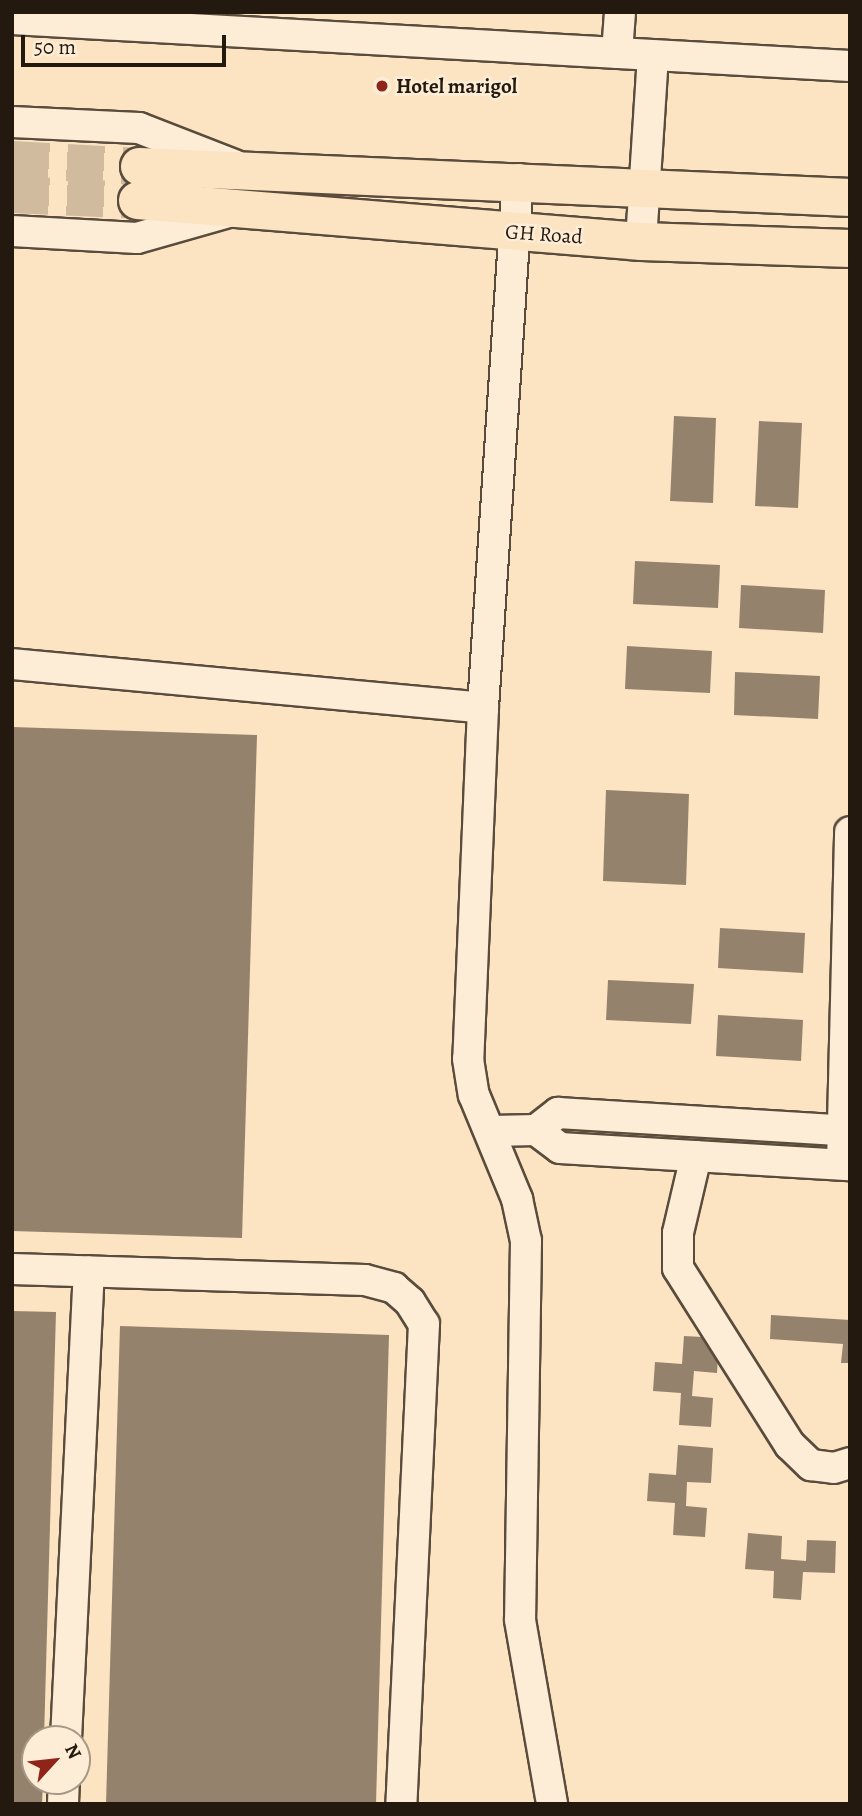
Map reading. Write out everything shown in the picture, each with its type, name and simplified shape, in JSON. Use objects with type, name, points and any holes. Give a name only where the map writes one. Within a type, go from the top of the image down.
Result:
[{"type":"main road","points":[[247,170],[518,179],[645,190],[850,197]]},
{"type":"main road","name":"GH Road","points":[[247,170],[138,183],[239,209],[641,241],[850,248]]},
{"type":"street","points":[[617,53],[620,12]]},
{"type":"street","points":[[12,19],[92,18],[850,66]]},
{"type":"street","points":[[641,241],[653,55]]},
{"type":"street","points":[[12,122],[139,128],[247,170]]},
{"type":"street","points":[[518,179],[483,708],[468,1059],[474,1095],[492,1131],[517,1199],[526,1241],[520,1620],[552,1804]]},
{"type":"street","points":[[12,231],[137,238],[239,209]]},
{"type":"street","points":[[12,664],[483,708]]},
{"type":"street","points":[[536,1130],[560,1148],[846,1164],[850,832]]},
{"type":"street","points":[[492,1131],[536,1130],[558,1114],[846,1131]]},
{"type":"street","points":[[696,1156],[678,1233],[678,1268],[790,1446],[811,1465],[834,1468],[850,1463]]},
{"type":"street","points":[[12,1269],[365,1280],[394,1288],[424,1324],[401,1804]]},
{"type":"street","points":[[67,1725],[89,1272]]},
{"type":"building","points":[[674,416],[716,418],[713,503],[670,501]]},
{"type":"building","points":[[759,421],[802,423],[798,508],[755,506]]},
{"type":"building","points":[[635,561],[720,565],[718,608],[633,604]]},
{"type":"building","points":[[741,585],[825,590],[823,633],[739,628]]},
{"type":"building","points":[[627,646],[712,651],[710,693],[625,689]]},
{"type":"building","points":[[735,672],[820,676],[818,719],[734,715]]},
{"type":"building","points":[[12,727],[257,735],[242,1238],[12,1231]]},
{"type":"building","points":[[606,790],[689,794],[686,885],[603,881]]},
{"type":"building","points":[[720,928],[805,933],[803,973],[718,968]]},
{"type":"building","points":[[608,980],[694,984],[691,1024],[606,1020]]},
{"type":"building","points":[[718,1015],[803,1020],[801,1061],[716,1056]]},
{"type":"building","points":[[12,1311],[56,1312],[44,1725],[21,1725],[21,1795],[42,1795],[42,1804],[12,1804]]},
{"type":"building","points":[[771,1315],[850,1320],[850,1363],[841,1363],[843,1344],[770,1339]]},
{"type":"building","points":[[120,1326],[389,1335],[376,1804],[106,1804]]},
{"type":"building","points":[[684,1336],[719,1338],[717,1373],[694,1371],[692,1396],[713,1398],[711,1427],[679,1425],[681,1393],[653,1391],[655,1362],[682,1364]]},
{"type":"building","points":[[678,1445],[713,1448],[711,1483],[687,1482],[686,1506],[707,1508],[705,1537],[673,1535],[675,1503],[647,1501],[649,1473],[676,1475]]},
{"type":"building","points":[[748,1533],[782,1536],[781,1559],[806,1561],[807,1540],[836,1541],[835,1573],[803,1572],[801,1600],[773,1598],[774,1571],[745,1569]]},
{"type":"tunnel","points":[[12,159],[139,166]]},
{"type":"tunnel","points":[[12,194],[137,200]]},
{"type":"place","name":"Hotel marigol","points":[[382,86]]}]
